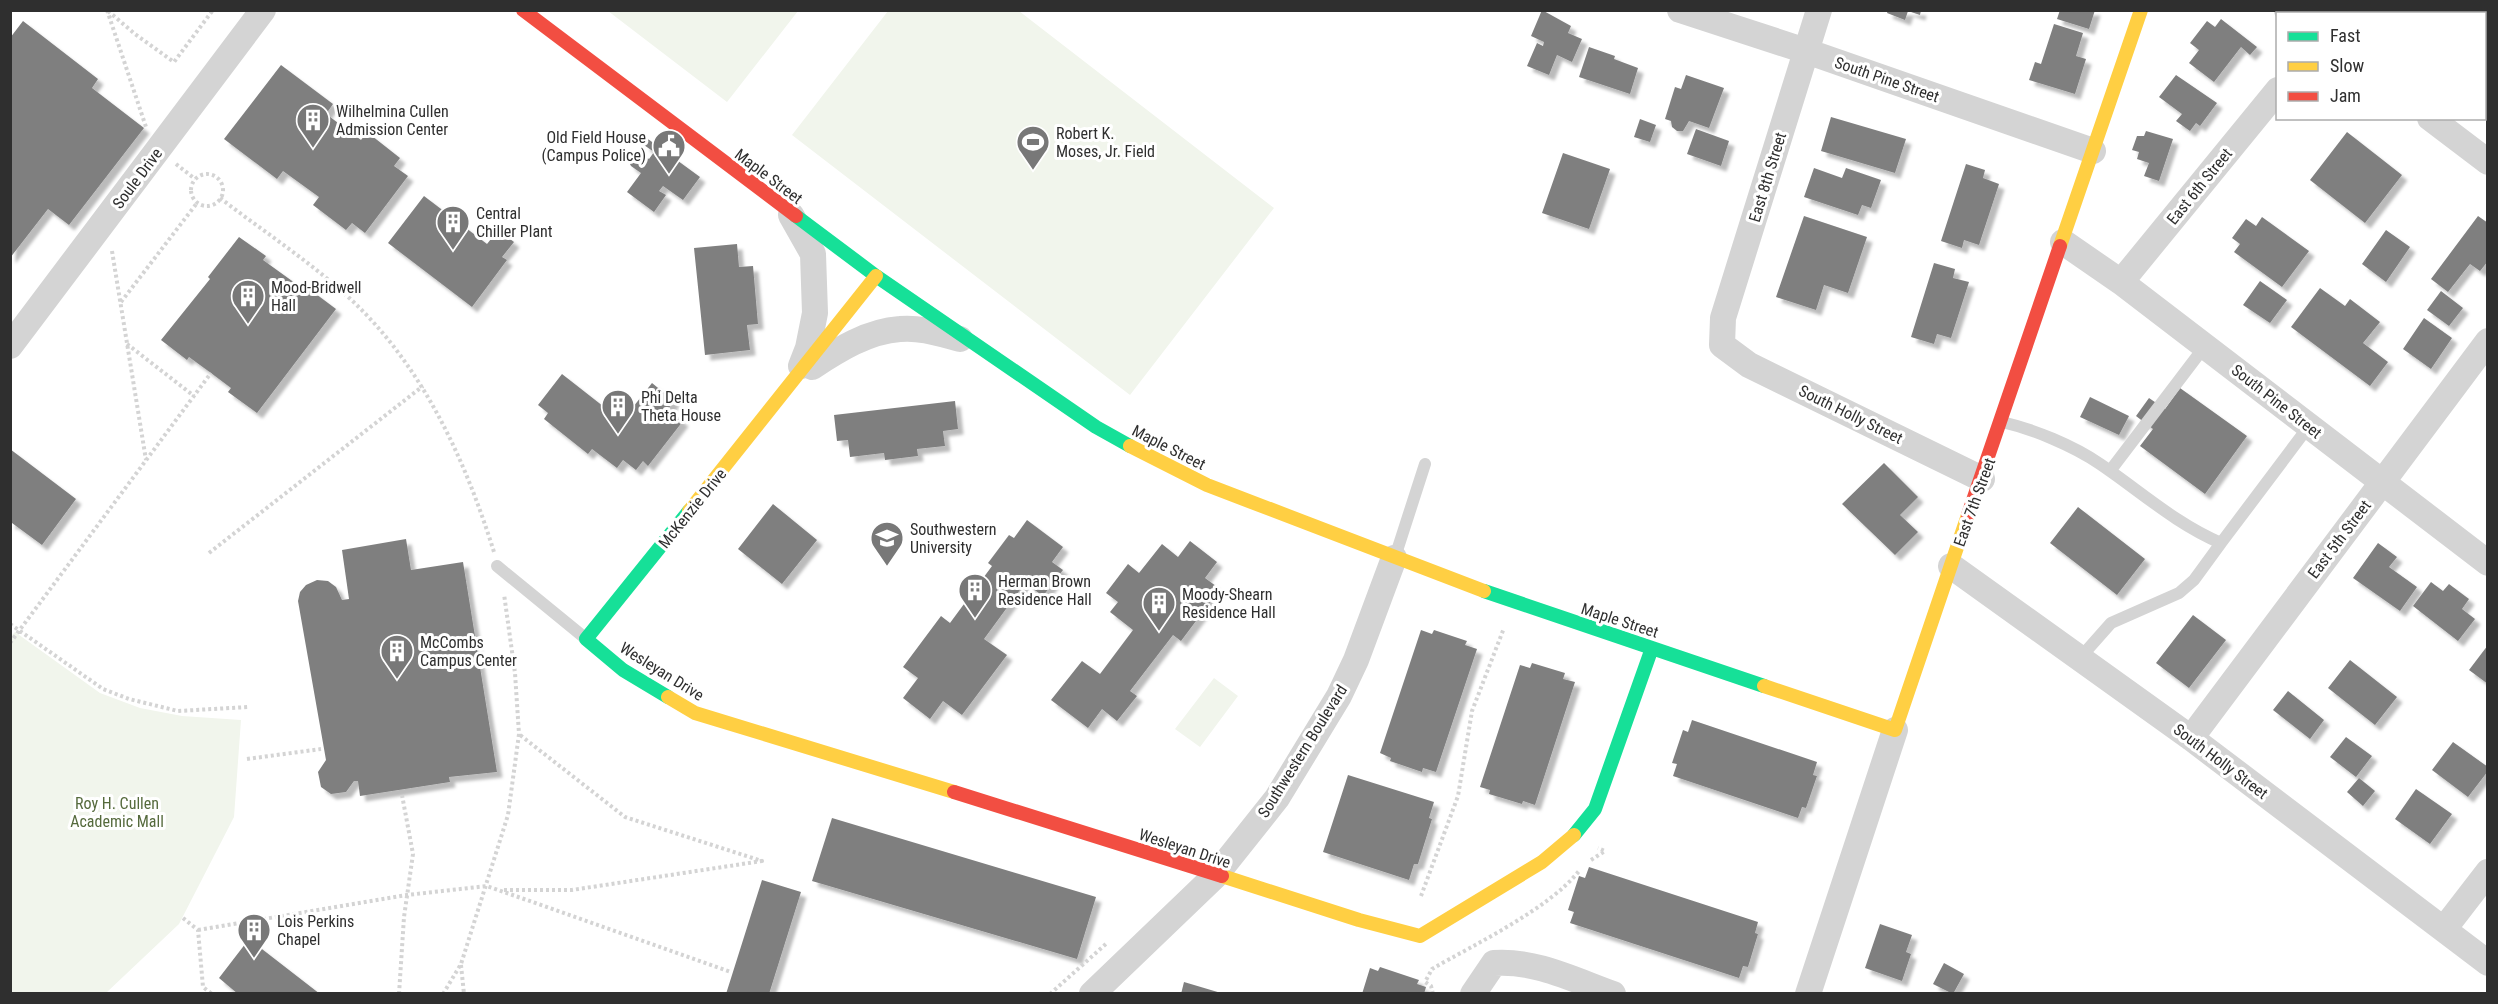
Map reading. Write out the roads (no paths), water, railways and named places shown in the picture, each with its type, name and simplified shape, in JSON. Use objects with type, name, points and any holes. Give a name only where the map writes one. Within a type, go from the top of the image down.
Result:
[{"type":"street","name":"Soule Drive","points":[[10,346],[263,10]]},
{"type":"street","name":"Maple Street","points":[[523,10],[876,276],[1095,427],[1160,462],[1207,485],[1514,603],[1895,730]]},
{"type":"street","name":"South Pine Street","points":[[1680,10],[1806,51],[2093,151]]},
{"type":"street","name":"East 8th Street","points":[[1722,345],[1723,318],[1819,10]]},
{"type":"street","name":"East 7th Street","points":[[1808,993],[1895,730],[2141,10]]},
{"type":"street","name":"East 6th Street","points":[[2121,282],[2276,91]]},
{"type":"street","points":[[2433,120],[2487,162]]},
{"type":"street","name":"McKenzie Drive","points":[[790,212],[813,254],[815,314],[808,348],[797,378]]},
{"type":"street","name":"South Pine Street","points":[[2063,242],[2121,282],[2487,563]]},
{"type":"street","name":"McKenzie Drive","points":[[586,639],[797,378],[876,276]]},
{"type":"street","name":"McKenzie Drive","points":[[797,378],[846,345],[900,328],[923,330],[968,340]]},
{"type":"street","name":"East 5th Street","points":[[2191,738],[2487,341]]},
{"type":"street","name":"South Holly Street","points":[[1722,345],[1749,365],[1982,479]]},
{"type":"street","name":"Southwestern Boulevard","points":[[1092,993],[1215,876],[1277,798],[1339,696],[1356,660],[1395,558]]},
{"type":"street","name":"South Holly Street","points":[[1951,566],[2191,738],[2487,963]]},
{"type":"street","name":"Wesleyan Drive","points":[[586,639],[623,670],[695,713],[1133,847],[1215,876],[1420,936],[1542,862],[1571,839],[1595,809],[1652,648]]},
{"type":"street","points":[[2444,929],[2487,872]]},
{"type":"street","points":[[1473,993],[1494,963],[1528,964],[1613,993]]},
{"type":"lane","points":[[2110,471],[2205,346]]},
{"type":"lane","points":[[2002,422],[2030,428],[2099,463],[2195,532],[2221,543]]},
{"type":"lane","points":[[2080,658],[2111,623],[2179,593],[2194,580],[2309,426]]},
{"type":"lane","points":[[1395,558],[1425,464]]},
{"type":"lane","points":[[497,566],[586,639]]},
{"type":"place","name":"Wilhelmina Cullen Admission Center","points":[[313,149]]},
{"type":"place","name":"Robert K. Moses, Jr. Field","points":[[1033,171]]},
{"type":"place","name":"Old Field House (Campus Police)","points":[[669,175]]},
{"type":"place","name":"Central Chiller Plant","points":[[453,251]]},
{"type":"place","name":"Mood-Bridwell Hall","points":[[248,325]]},
{"type":"place","name":"Phi Delta Theta House","points":[[618,435]]},
{"type":"place","name":"Southwestern University","points":[[887,567]]},
{"type":"place","name":"Herman Brown Residence Hall","points":[[975,619]]},
{"type":"place","name":"Moody-Shearn Residence Hall","points":[[1159,632]]},
{"type":"place","name":"McCombs Campus Center","points":[[397,680]]},
{"type":"place","name":"Lois Perkins Chapel","points":[[254,959]]},
{"type":"park label","name":"Roy H. Cullen Academic Mall","points":[[117,812]]}]
